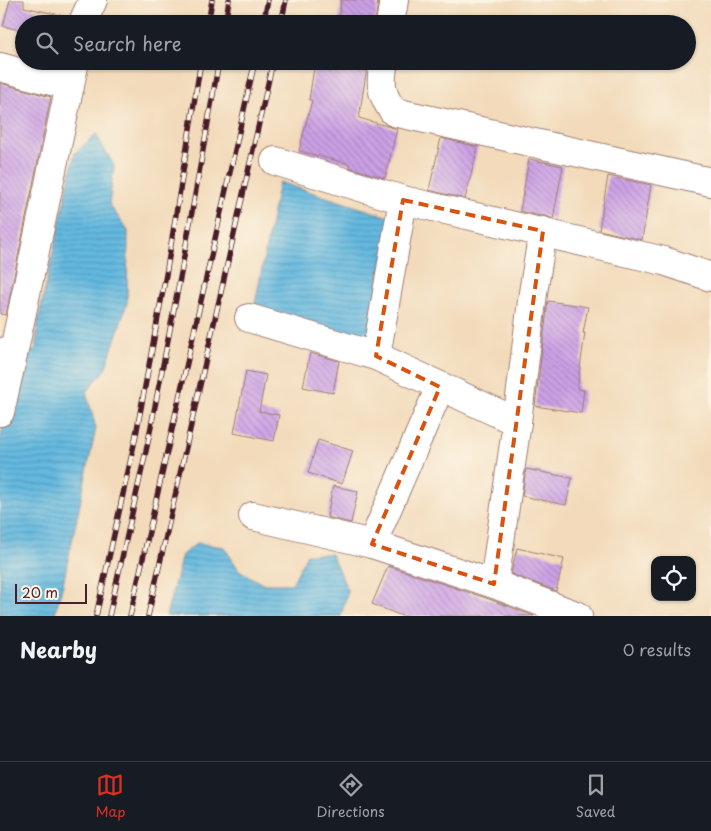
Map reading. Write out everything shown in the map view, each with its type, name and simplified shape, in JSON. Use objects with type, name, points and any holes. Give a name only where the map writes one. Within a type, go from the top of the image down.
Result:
[{"type":"street","points":[[86,15],[93,0]]},
{"type":"street","points":[[392,15],[394,0]]},
{"type":"street","points":[[0,67],[15,68]]},
{"type":"street","points":[[0,412],[6,354],[73,74],[31,70]]},
{"type":"street","points":[[383,70],[381,80],[385,100],[394,112],[711,182]]},
{"type":"street","points":[[276,160],[403,200],[543,231],[664,261],[711,277]]},
{"type":"street","points":[[376,356],[403,200]]},
{"type":"street","points":[[494,584],[543,231]]},
{"type":"street","points":[[249,318],[376,356],[517,422]]},
{"type":"street","points":[[372,544],[440,387]]},
{"type":"street","points":[[253,516],[372,544],[494,584],[578,616]]},
{"type":"highlighted area","points":[[403,200],[543,231],[494,584],[372,544],[440,387],[376,356]]},
{"type":"water","points":[[96,134],[114,166],[109,204],[128,231],[127,303],[105,370],[86,392],[96,428],[62,588],[54,616],[0,616],[0,441],[15,369],[36,348],[38,321],[75,153]]},
{"type":"water","points":[[279,182],[392,218],[368,341],[254,309]]},
{"type":"water","points":[[197,543],[224,547],[239,570],[262,584],[292,584],[307,554],[331,554],[348,591],[341,616],[166,616],[182,555]]},
{"type":"building","points":[[10,0],[24,0],[24,7],[60,15],[15,15],[15,29],[3,26]]},
{"type":"building","points":[[341,0],[378,0],[376,15],[340,15]]},
{"type":"building","points":[[314,70],[367,70],[359,118],[397,129],[385,178],[349,167],[350,164],[299,151],[312,100],[309,100]]},
{"type":"building","points":[[0,83],[51,97],[6,315],[0,314]]},
{"type":"building","points":[[441,138],[478,147],[465,199],[429,190]]},
{"type":"building","points":[[529,159],[563,166],[553,219],[520,211]]},
{"type":"building","points":[[608,176],[651,185],[642,240],[599,230]]},
{"type":"building","points":[[548,301],[588,307],[577,389],[584,390],[581,413],[535,406]]},
{"type":"building","points":[[310,353],[339,361],[333,393],[303,387]]},
{"type":"building","points":[[246,371],[266,375],[259,411],[279,415],[274,441],[234,433]]},
{"type":"building","points":[[318,440],[353,451],[342,484],[308,473]]},
{"type":"building","points":[[526,469],[572,478],[566,505],[522,496]]},
{"type":"building","points":[[333,486],[358,491],[351,523],[327,517]]},
{"type":"building","points":[[517,548],[564,559],[556,591],[511,574]]},
{"type":"building","points":[[388,566],[489,599],[534,616],[402,616],[372,604]]},
{"type":"railway","points":[[210,15],[212,0]]},
{"type":"railway","points":[[226,15],[229,0]]},
{"type":"railway","points":[[265,15],[268,0]]},
{"type":"railway","points":[[283,15],[286,0]]},
{"type":"railway","points":[[96,616],[135,440],[167,269],[200,70]]},
{"type":"railway","points":[[109,616],[148,442],[217,70]]},
{"type":"railway","points":[[130,616],[253,70]]},
{"type":"railway","points":[[148,616],[271,70]]}]
